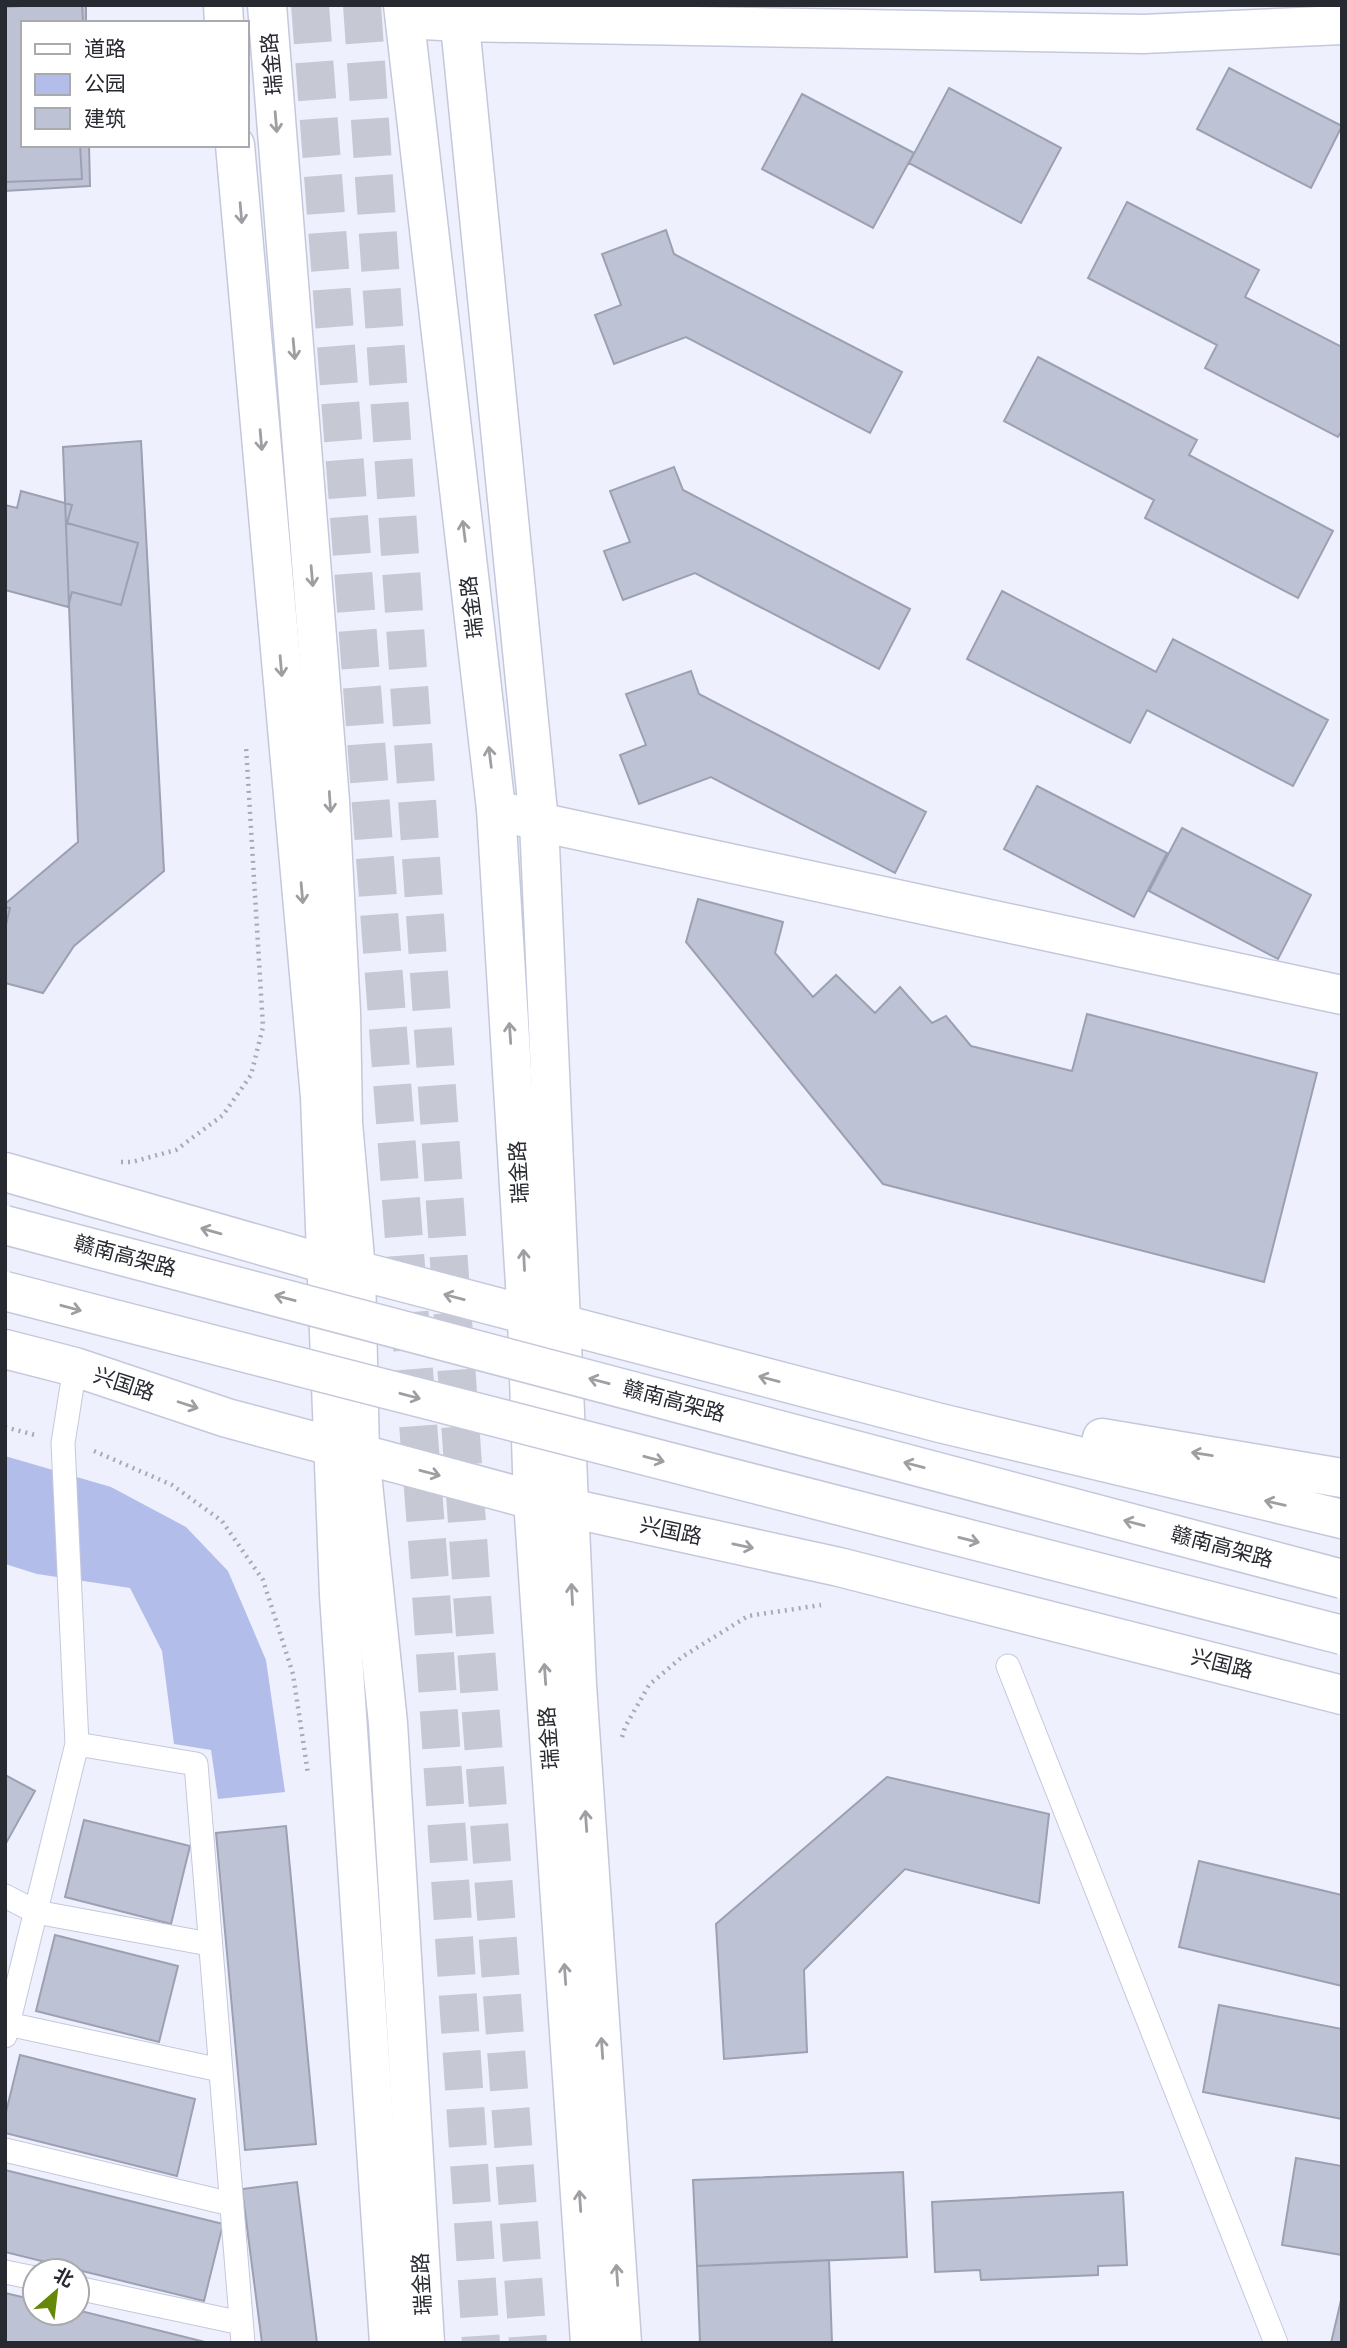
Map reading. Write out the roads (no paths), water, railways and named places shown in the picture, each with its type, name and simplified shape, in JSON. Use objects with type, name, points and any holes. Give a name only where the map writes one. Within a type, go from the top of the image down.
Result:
[{"type":"main road","name":"瑞金路","points":[[267,5],[330,801],[341,1012],[341,1267],[346,1451],[388,1723],[425,2343]]},
{"type":"main road","name":"瑞金路","points":[[404,12],[496,809],[544,1321],[550,1504],[590,2343]]},
{"type":"main road","points":[[404,12],[1143,34],[1342,25]]},
{"type":"main road","points":[[459,14],[538,822],[544,1321]]},
{"type":"main road","points":[[235,147],[320,1097],[341,1267]]},
{"type":"main road","points":[[496,809],[538,822],[1342,995]]},
{"type":"main road","points":[[5,1172],[544,1321],[940,1423],[1342,1519]]},
{"type":"main road","name":"赣南高架路","points":[[5,1225],[1342,1579]]},
{"type":"main road","points":[[5,1291],[1342,1635]]},
{"type":"main road","name":"兴国路","points":[[5,1349],[75,1367],[227,1418],[550,1504],[839,1567],[1342,1695]]},
{"type":"main road","points":[[811,1390],[1342,1478]]},
{"type":"main road","points":[[346,1451],[339,1595],[389,2343]]},
{"type":"main road","points":[[550,1504],[577,1685],[622,2343]]},
{"type":"main road","points":[[990,1605],[1137,1618],[1342,1671]]},
{"type":"lane","points":[[75,1367],[63,1443],[77,1744],[7,2030],[220,2070]]},
{"type":"lane","points":[[1008,1666],[1276,2343]]},
{"type":"lane","points":[[77,1744],[196,1764],[242,2333],[91,2292]]},
{"type":"lane","points":[[5,1895],[36,1912],[209,1944]]},
{"type":"lane","points":[[5,2150],[231,2204]]},
{"type":"tunnel","points":[[310,5],[431,1594],[481,2343]]},
{"type":"tunnel","points":[[362,5],[472,1595],[528,2343]]}]
